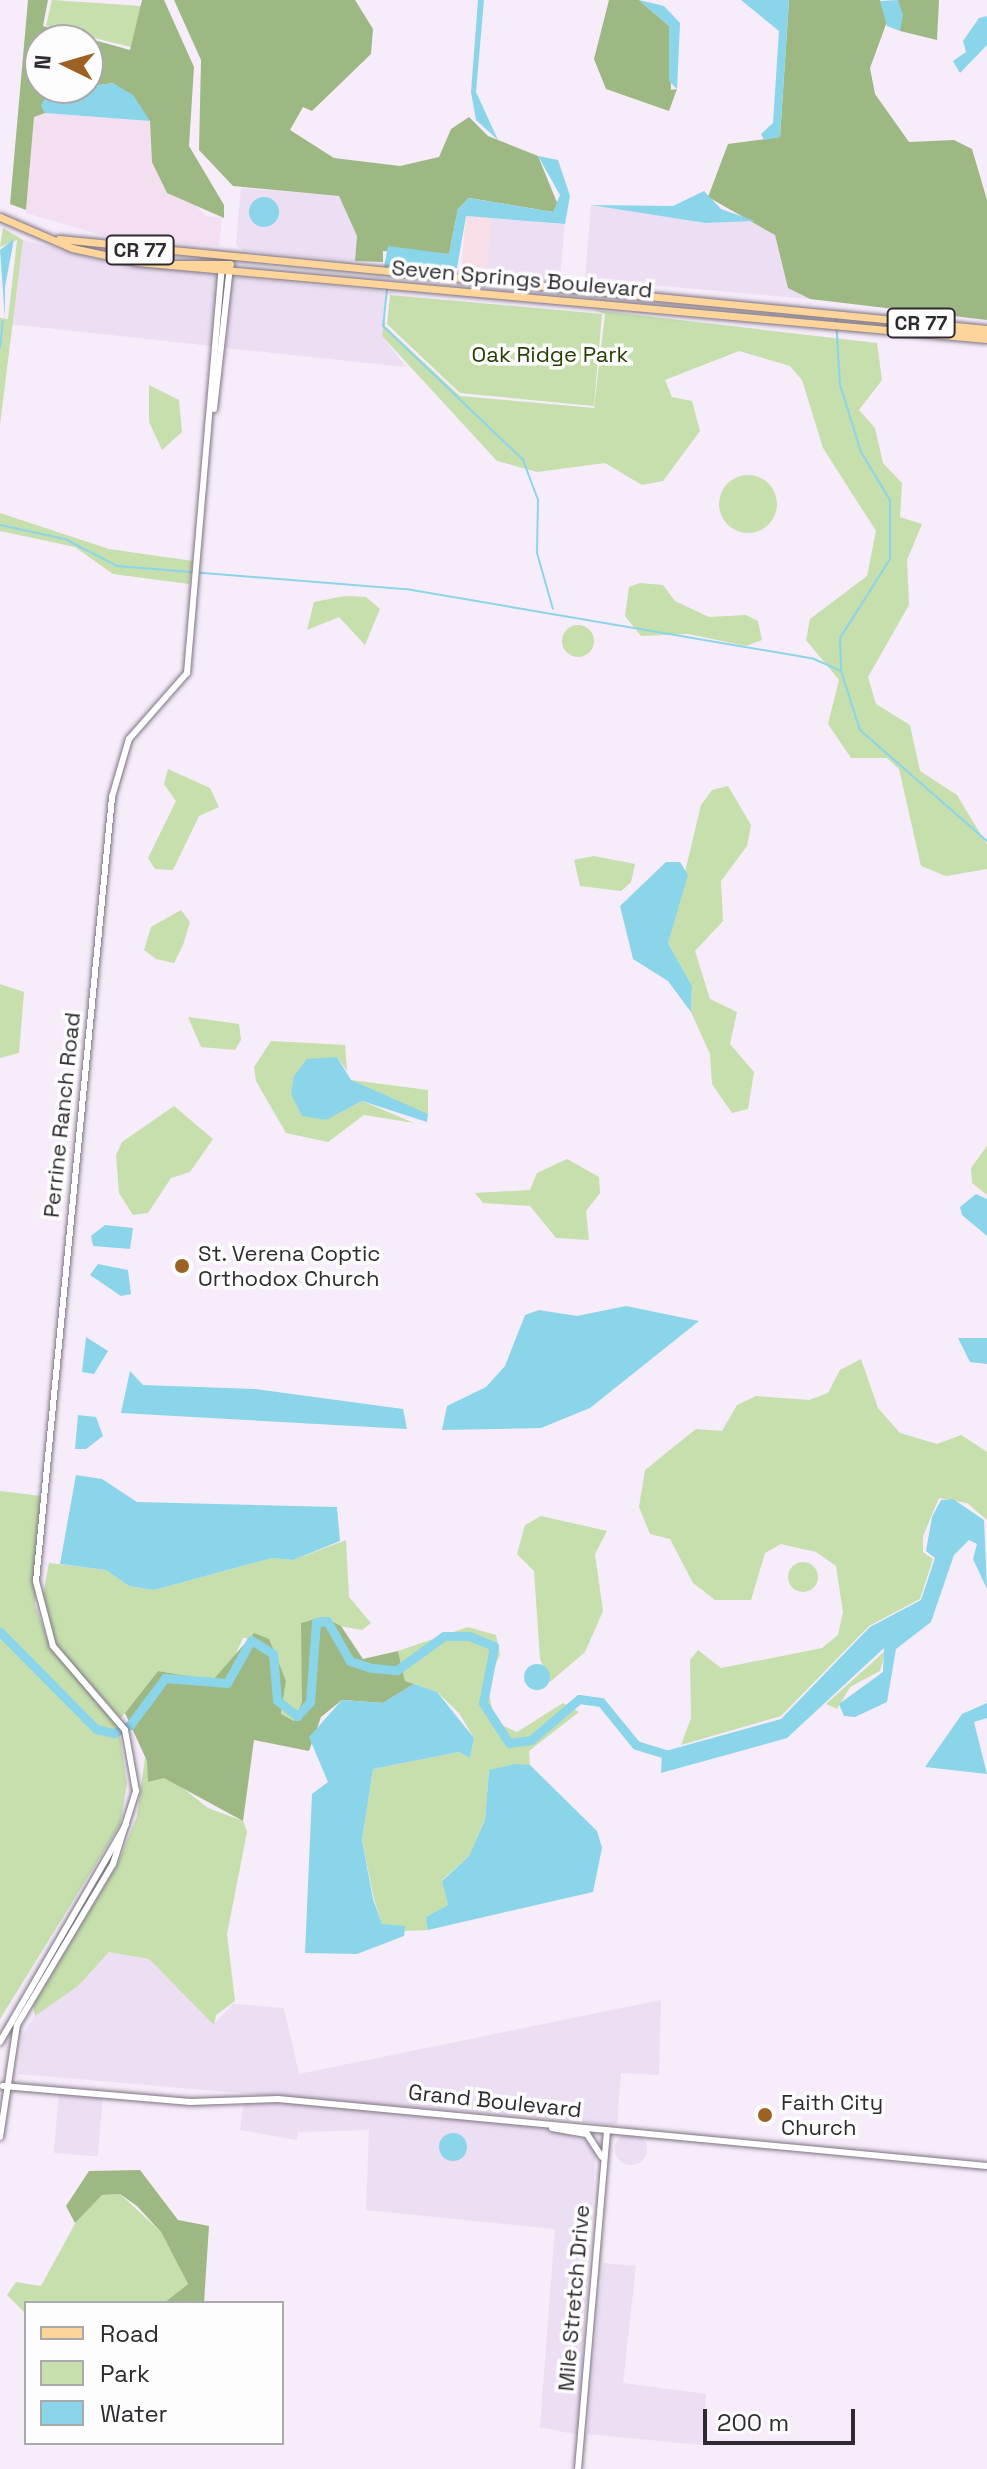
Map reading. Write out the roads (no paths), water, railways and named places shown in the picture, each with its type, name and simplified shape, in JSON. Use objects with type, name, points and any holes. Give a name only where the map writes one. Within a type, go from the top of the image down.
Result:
[{"type":"main road","name":"Seven Springs Boulevard","points":[[0,217],[57,239],[158,265],[226,264],[407,276],[855,317],[987,334]]},
{"type":"main road","name":"Seven Springs Boulevard","points":[[57,239],[355,282],[879,330],[987,334]]},
{"type":"main road","points":[[355,282],[378,274]]},
{"type":"main road","points":[[713,315],[755,308]]},
{"type":"main road","points":[[753,318],[833,315]]},
{"type":"main road","points":[[879,330],[987,334]]},
{"type":"street","name":"Perrine Ranch Road","points":[[0,2137],[2,2086],[17,2025],[113,1864],[130,1819],[136,1791],[130,1742],[118,1718],[53,1646],[36,1581],[117,766],[129,739],[187,673],[226,264]]},
{"type":"street","name":"Perrine Ranch Road","points":[[0,2042],[130,1819]]},
{"type":"street","name":"Grand Boulevard","points":[[2,2086],[190,2102],[269,2098],[987,2166]]},
{"type":"street","points":[[541,2124],[591,2136],[603,2165]]},
{"type":"street","name":"Mile Stretch Drive","points":[[578,2469],[607,2130]]},
{"type":"water","points":[[478,0],[484,0],[476,92],[498,140],[476,120],[471,92]]},
{"type":"water","points":[[639,0],[664,6],[680,23],[677,89],[669,81],[669,26]]},
{"type":"water","points":[[741,0],[789,0],[780,137],[764,140],[761,134],[773,123],[779,31]]},
{"type":"water","points":[[898,0],[903,15],[900,31],[887,26],[880,1]]},
{"type":"water","points":[[987,16],[987,45],[960,73],[953,61],[966,52],[963,41],[979,18]]},
{"type":"water","points":[[113,83],[133,95],[150,121],[45,113],[41,106],[104,104],[104,84]]},
{"type":"water","points":[[538,156],[558,160],[570,196],[565,224],[466,216],[457,268],[384,267],[388,246],[449,254],[458,209],[469,198],[553,212],[560,195]]},
{"type":"water","points":[[704,191],[721,209],[755,221],[705,223],[591,205],[673,206]]},
{"type":"water","points":[[264,197],[275,201],[279,212],[275,223],[264,227],[253,223],[249,212],[253,201]]},
{"type":"water","points":[[14,239],[5,287],[5,319],[0,250]]},
{"type":"water","points":[[666,862],[680,862],[688,875],[668,943],[692,986],[691,1012],[668,981],[633,959],[620,906]]},
{"type":"water","points":[[337,1057],[351,1080],[428,1114],[427,1122],[362,1101],[326,1120],[302,1116],[291,1094],[294,1076],[307,1059]]},
{"type":"water","points":[[976,1194],[987,1199],[987,1236],[962,1215],[960,1207]]},
{"type":"water","points":[[105,1225],[133,1228],[130,1249],[93,1246],[91,1236]]},
{"type":"water","points":[[98,1264],[128,1270],[131,1294],[121,1296],[90,1275]]},
{"type":"water","points":[[626,1306],[699,1321],[590,1408],[541,1428],[442,1430],[447,1406],[486,1387],[505,1366],[525,1315],[539,1310],[577,1316]]},
{"type":"water","points":[[86,1337],[108,1351],[94,1374],[82,1372]]},
{"type":"water","points":[[958,1338],[987,1338],[987,1364],[970,1362]]},
{"type":"water","points":[[130,1371],[143,1385],[255,1389],[403,1409],[407,1429],[121,1413]]},
{"type":"water","points":[[78,1415],[96,1417],[103,1436],[86,1449],[75,1449]]},
{"type":"water","points":[[76,1475],[102,1479],[137,1502],[337,1507],[340,1541],[293,1560],[272,1558],[154,1590],[129,1586],[106,1570],[60,1564]]},
{"type":"water","points":[[953,1499],[984,1520],[987,1589],[973,1559],[977,1544],[969,1540],[954,1555],[931,1622],[896,1649],[887,1702],[855,1717],[844,1716],[839,1704],[883,1672],[884,1648],[787,1738],[661,1773],[662,1752],[781,1719],[870,1627],[921,1600],[935,1558],[926,1551],[932,1517],[941,1500]]},
{"type":"water","points":[[537,1664],[546,1668],[550,1677],[546,1686],[537,1690],[528,1686],[524,1677],[528,1668]]},
{"type":"water","points":[[414,1684],[437,1692],[474,1738],[470,1758],[459,1752],[373,1769],[362,1840],[373,1899],[382,1924],[405,1926],[404,1936],[357,1954],[305,1953],[312,1794],[328,1782],[309,1737],[342,1700],[383,1703]]},
{"type":"water","points":[[987,1703],[987,1718],[974,1722],[987,1774],[925,1767],[962,1714]]},
{"type":"water","points":[[515,1764],[530,1765],[597,1831],[602,1848],[593,1892],[428,1930],[426,1917],[448,1905],[442,1881],[469,1856],[485,1820],[489,1770]]},
{"type":"water","points":[[453,2133],[463,2137],[467,2147],[463,2157],[453,2161],[443,2157],[439,2147],[443,2137]]},
{"type":"waterway","points":[[387,289],[383,326],[523,460],[538,500],[537,553],[553,609]]},
{"type":"waterway","points":[[836,319],[840,385],[861,452],[890,500],[890,559],[840,638],[841,670]]},
{"type":"waterway","points":[[0,348],[3,321]]},
{"type":"waterway","points":[[0,525],[65,539],[117,566],[406,589],[814,659],[841,671],[860,730],[987,841]]},
{"type":"waterway","points":[[0,1632],[96,1729],[114,1733],[130,1725],[165,1678],[227,1683],[251,1640],[273,1654],[277,1700],[297,1716],[310,1702],[316,1622],[327,1621],[350,1661],[372,1668],[397,1670],[444,1636],[469,1636],[494,1646],[483,1703],[509,1743],[531,1740],[579,1699],[601,1702],[636,1745],[671,1756]]},
{"type":"place","name":"St. Verena Coptic Orthodox Church","points":[[182,1266]]},
{"type":"place","name":"Faith City Church","points":[[765,2115]]},
{"type":"park label","name":"Oak Ridge Park","points":[[550,355]]}]
